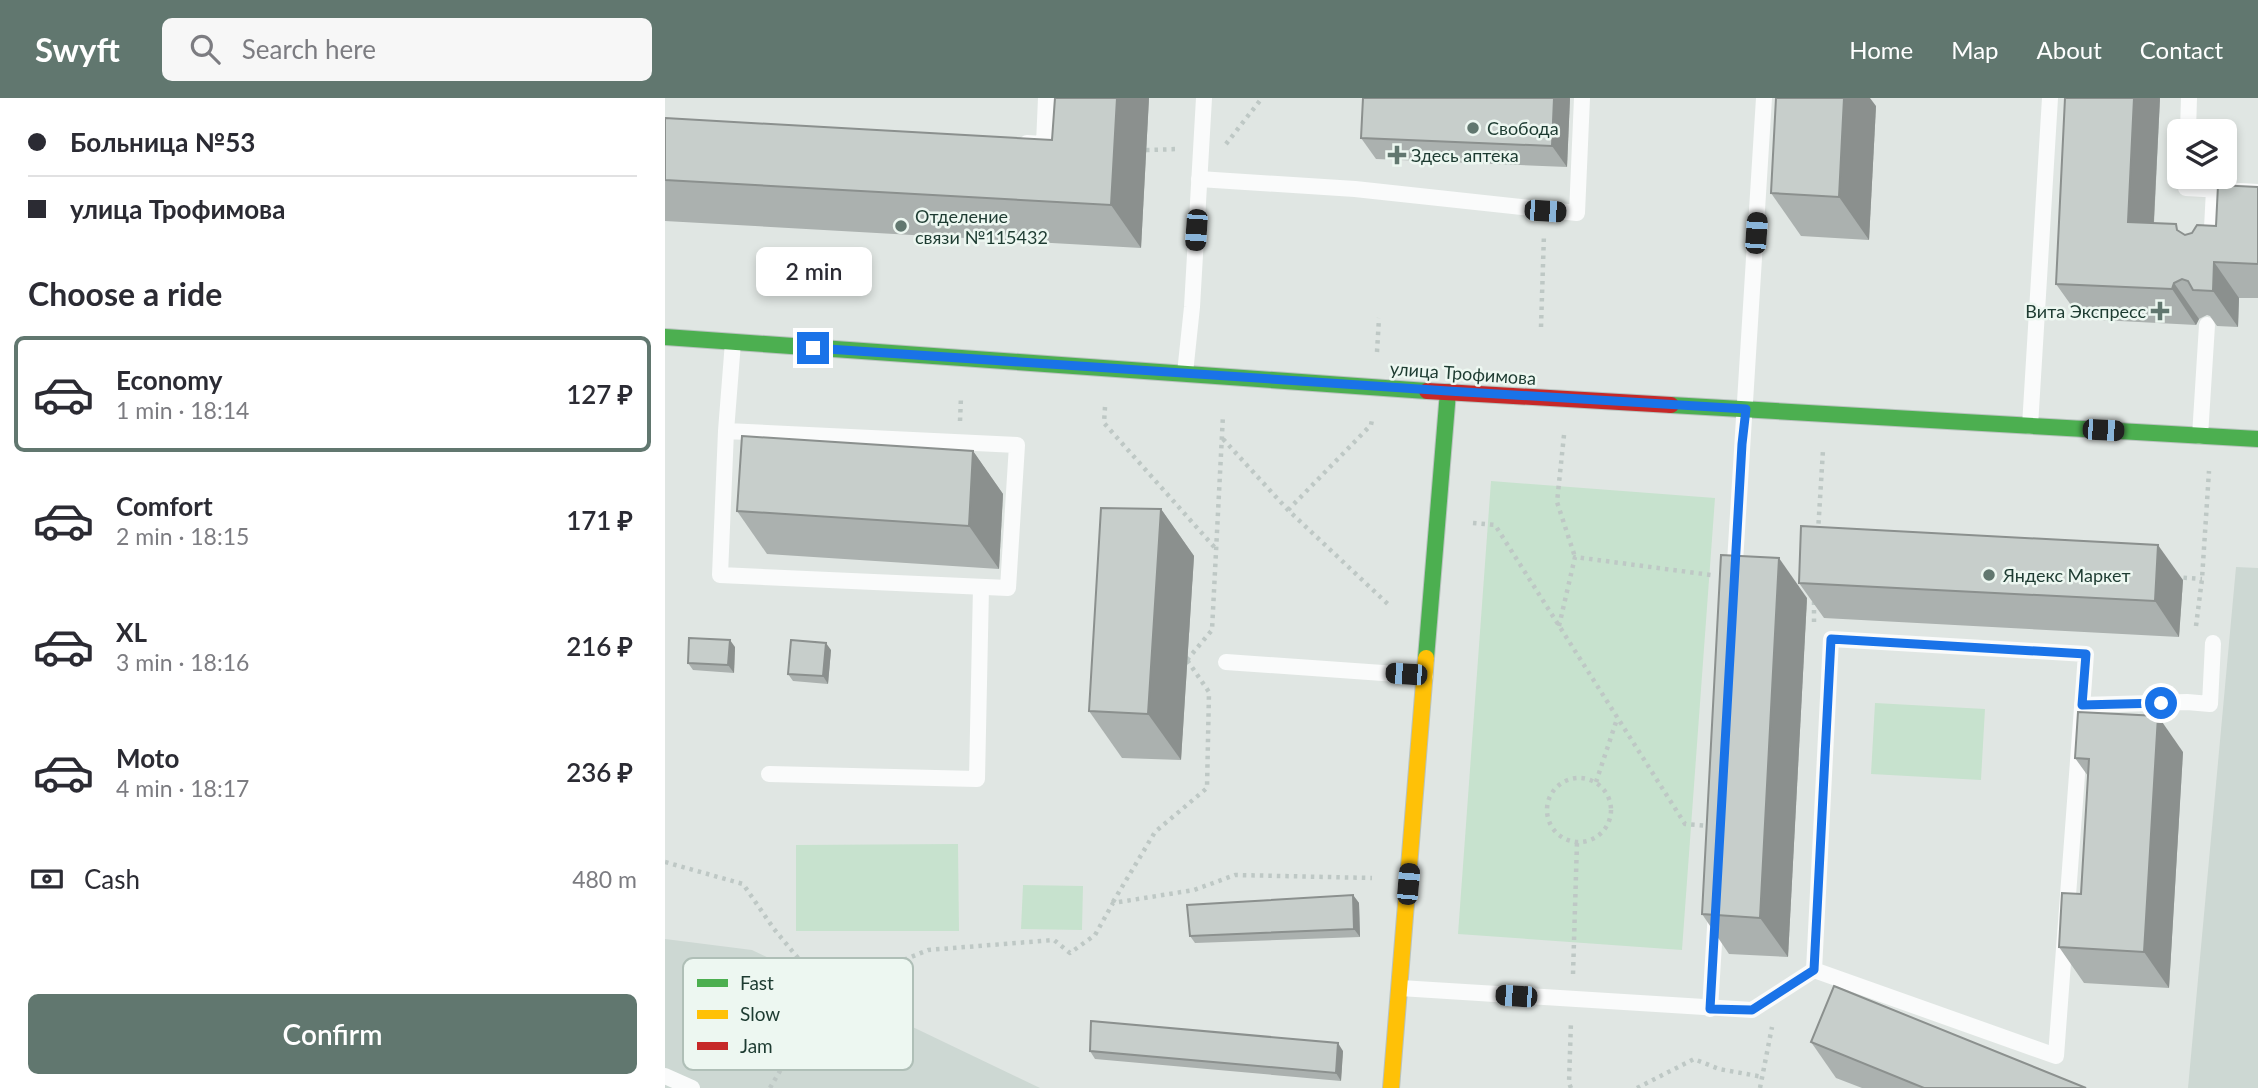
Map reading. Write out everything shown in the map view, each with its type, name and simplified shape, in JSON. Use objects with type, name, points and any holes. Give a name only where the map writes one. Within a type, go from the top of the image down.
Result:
[{"type":"main road","name":"улица Трофимова","points":[[665,337],[1448,391],[2258,439]]},
{"type":"main road","points":[[1391,1088],[1448,391]]},
{"type":"lane","points":[[1017,143],[1044,144],[1046,98]]},
{"type":"lane","points":[[1185,373],[1192,307],[1204,98]]},
{"type":"lane","points":[[1199,179],[1355,189],[1577,213],[1582,98]]},
{"type":"lane","points":[[1734,584],[1764,98]]},
{"type":"lane","points":[[2030,426],[2050,98]]},
{"type":"lane","points":[[2188,119],[2189,98]]},
{"type":"lane","points":[[2200,189],[2258,192]]},
{"type":"lane","points":[[2211,260],[2214,190]]},
{"type":"lane","points":[[2200,436],[2207,325]]},
{"type":"lane","points":[[726,431],[1017,445],[1008,588],[720,575],[726,431],[733,342]]},
{"type":"lane","points":[[769,774],[977,779],[981,587]]},
{"type":"lane","points":[[1831,639],[2086,654],[2056,1056],[1814,970],[1831,639]]},
{"type":"lane","points":[[2082,705],[2187,702],[2210,704],[2213,643]]},
{"type":"lane","points":[[1226,662],[1425,676]]},
{"type":"lane","points":[[1710,1009],[1717,891]]},
{"type":"lane","points":[[1400,988],[1752,1010],[1814,970]]},
{"type":"lane","points":[[665,1076],[692,1088]]},
{"type":"path","points":[[1199,179],[1262,98]]},
{"type":"path","points":[[1541,327],[1545,211]]},
{"type":"path","points":[[1105,407],[1104,423],[1216,549]]},
{"type":"path","points":[[1187,660],[1212,630],[1223,415]]},
{"type":"path","points":[[1288,510],[1371,425]]},
{"type":"path","points":[[1559,626],[1575,557],[1557,502],[1564,434]]},
{"type":"path","points":[[1222,438],[1288,510],[1391,607]]},
{"type":"path","points":[[1817,540],[1823,449]]},
{"type":"path","points":[[2195,634],[2202,579],[2209,470]]},
{"type":"path","points":[[1472,523],[1495,525],[1685,824],[1720,827]]},
{"type":"path","points":[[1575,557],[1734,584]]},
{"type":"path","points":[[2174,577],[2202,579]]},
{"type":"path","points":[[1814,591],[1814,622]]},
{"type":"path","points":[[1187,660],[1197,661]]},
{"type":"path","points":[[909,958],[928,950],[1054,940],[1070,953],[1094,935],[1155,832],[1207,788],[1209,692],[1187,660]]},
{"type":"path","points":[[1595,782],[1618,718]]},
{"type":"path","points":[[1575,778],[1586,778],[1604,789],[1611,808],[1610,819],[1598,836],[1577,842],[1558,835],[1551,827],[1547,806],[1556,787],[1575,778]]},
{"type":"path","points":[[1570,1088],[1577,842]]},
{"type":"path","points":[[665,862],[743,884],[798,958]]},
{"type":"path","points":[[1113,903],[1194,890],[1235,875],[1374,878]]},
{"type":"path","points":[[1760,1088],[1774,1019],[1770,999]]},
{"type":"path","points":[[1637,1088],[1694,1059],[1719,1069],[1763,1077]]},
{"type":"path","points":[[770,1088],[780,1070]]},
{"type":"shaded area","points":[[2236,567],[2258,568],[2258,1088],[2188,1088]]},
{"type":"shaded area","points":[[665,939],[752,950],[769,958],[683,958],[683,1070],[913,1070],[913,1027],[1040,1088],[665,1088]]},
{"type":"green space","points":[[1491,481],[1715,498],[1682,950],[1458,934]]},
{"type":"green space","points":[[1875,703],[1985,709],[1981,780],[1871,774]]},
{"type":"green space","points":[[958,844],[959,931],[796,931],[796,845]]},
{"type":"green space","points":[[1023,885],[1083,886],[1082,930],[1021,929]]},
{"type":"building","points":[[1055,98],[1117,98],[1111,205],[665,180],[665,118],[1052,140]]},
{"type":"building","name":"Свобода","points":[[1363,98],[1554,98],[1552,146],[1361,138]]},
{"type":"building","points":[[1776,98],[1844,98],[1839,197],[1771,193]]},
{"type":"building","points":[[2065,98],[2134,98],[2128,222],[2176,224],[2177,230],[2185,235],[2192,233],[2197,225],[2216,226],[2218,189],[2258,187],[2258,264],[2214,262],[2213,291],[2193,290],[2188,281],[2182,279],[2174,283],[2172,289],[2056,284]]},
{"type":"building","points":[[742,436],[973,451],[969,526],[737,511]]},
{"type":"building","points":[[1101,508],[1161,509],[1148,714],[1089,711]]},
{"type":"building","points":[[1801,526],[2158,545],[2155,601],[1799,583]]},
{"type":"building","points":[[1721,555],[1779,558],[1760,918],[1702,914]]},
{"type":"building","points":[[689,638],[730,640],[728,665],[688,663]]},
{"type":"building","points":[[791,640],[826,643],[823,676],[788,674]]},
{"type":"building","points":[[2078,712],[2158,716],[2144,952],[2059,947],[2062,893],[2081,894],[2089,759],[2075,758]]},
{"type":"building","points":[[1353,895],[1354,929],[1190,936],[1187,905]]},
{"type":"building","points":[[1834,986],[2086,1088],[1924,1088],[1811,1042]]},
{"type":"building","points":[[1091,1021],[1338,1043],[1336,1073],[1090,1051]]},
{"type":"traffic: fast","points":[[665,337],[1427,391]]},
{"type":"traffic: fast","points":[[1426,658],[1448,392]]},
{"type":"traffic: fast","points":[[1671,405],[2258,439]]},
{"type":"traffic: slow","points":[[1391,1088],[1426,658]]},
{"type":"traffic: jam","points":[[1427,391],[1671,405]]},
{"type":"place","name":"Свобода","points":[[1473,128]]},
{"type":"place","name":"Здесь аптека","points":[[1397,155]]},
{"type":"place","name":"Отделение связи №115432","points":[[901,226]]},
{"type":"place","name":"Вита Экспресс","points":[[2160,311]]},
{"type":"place","name":"Яндекс Маркет","points":[[1989,575]]},
{"type":"route","points":[[813,348],[1746,409],[1710,1009],[1752,1010],[1814,970],[1831,639],[2086,654],[2082,705],[2161,703]]}]
